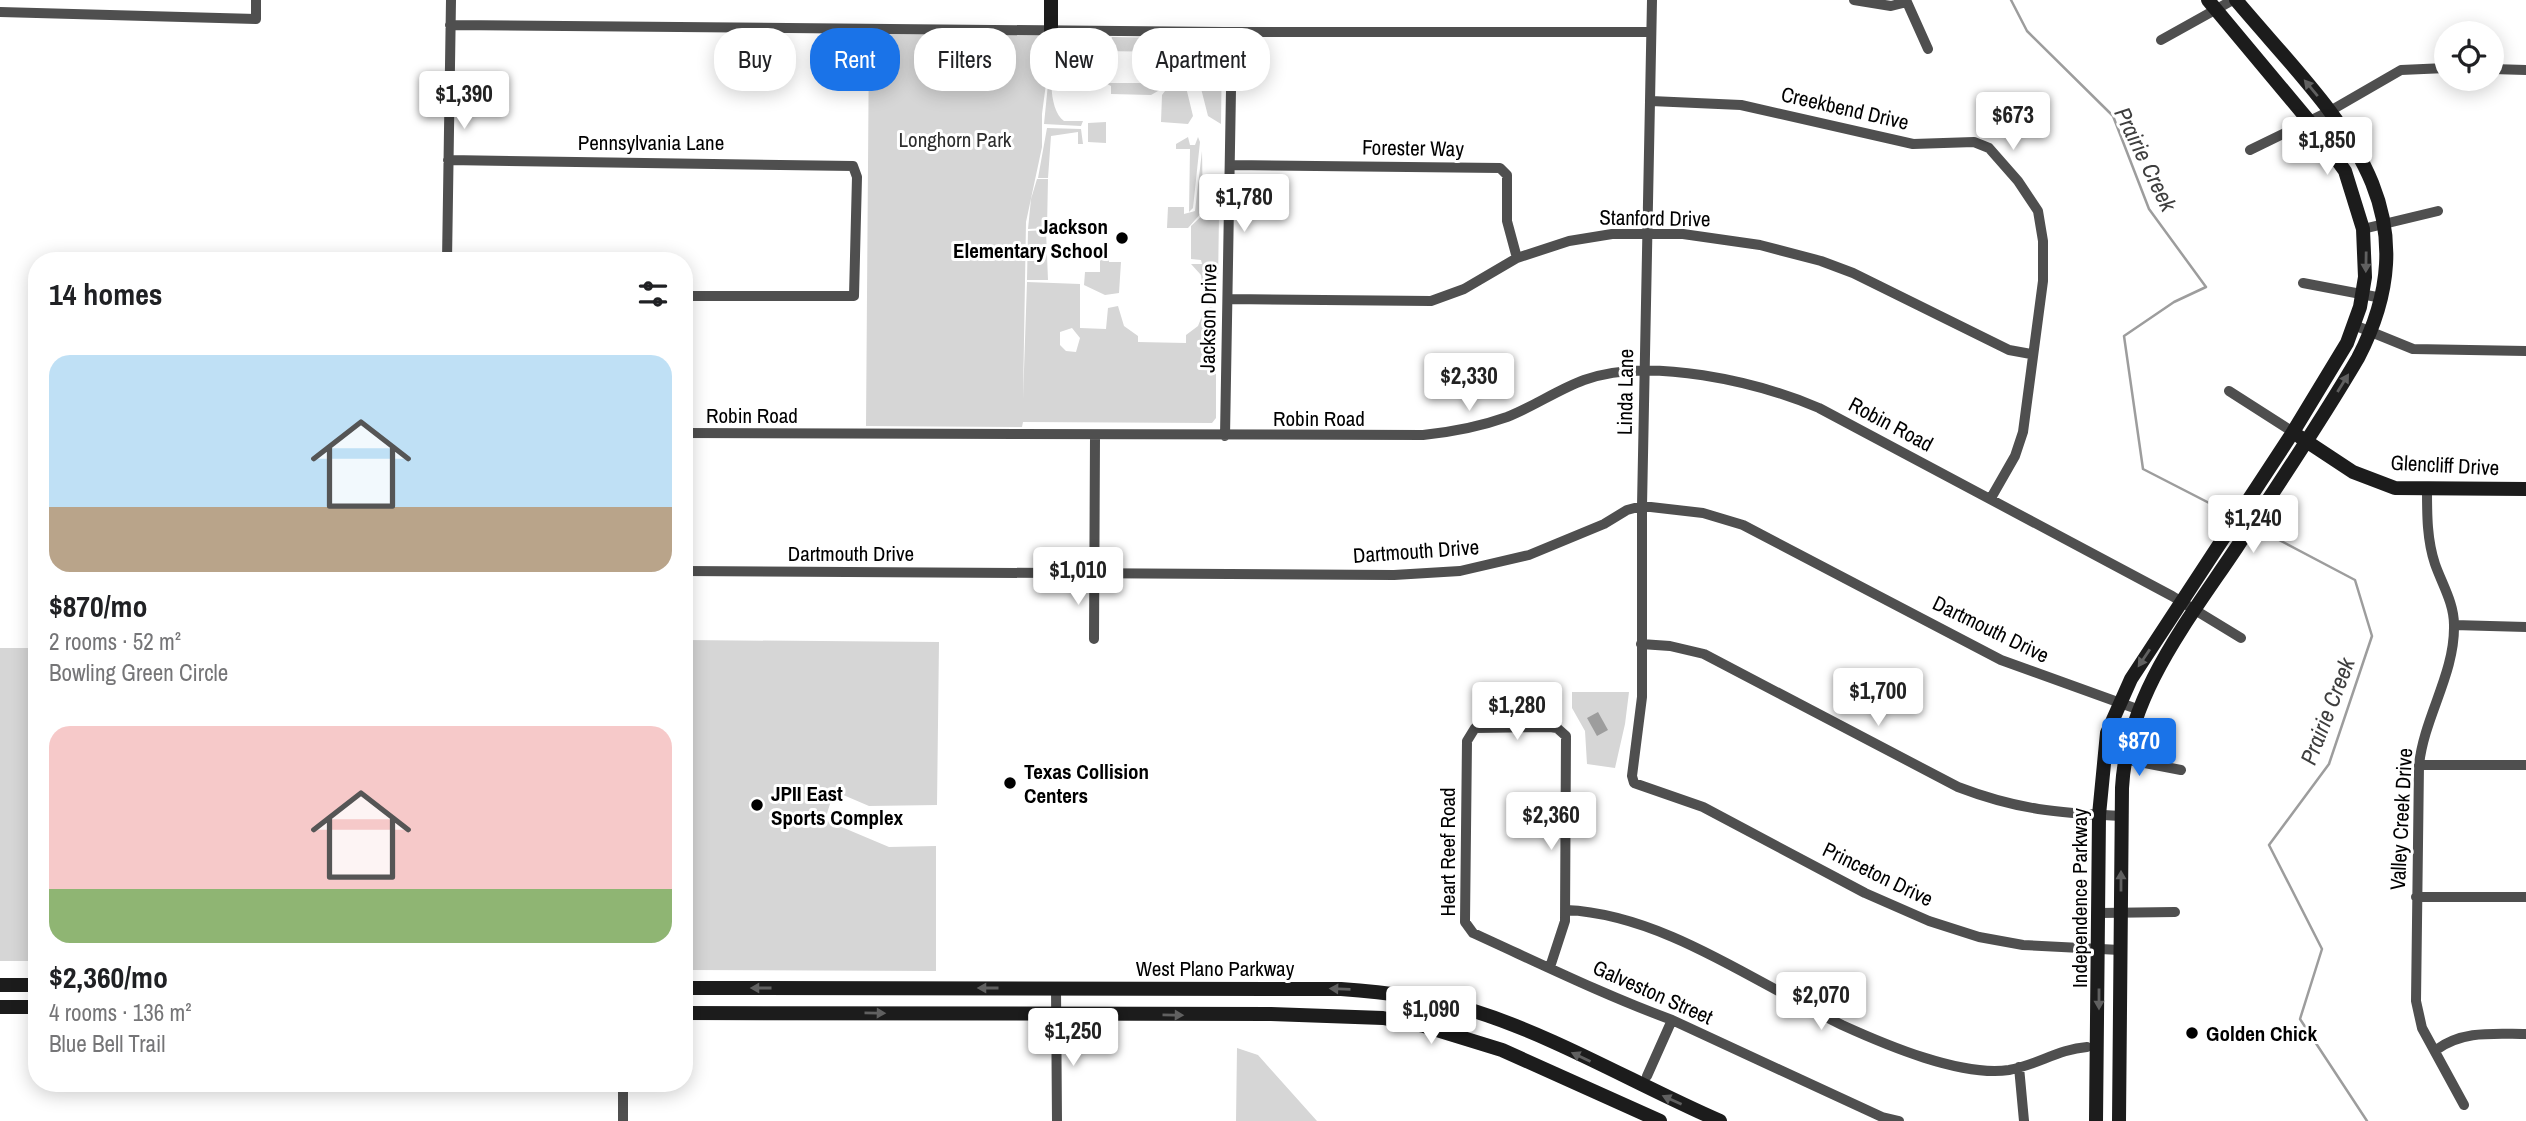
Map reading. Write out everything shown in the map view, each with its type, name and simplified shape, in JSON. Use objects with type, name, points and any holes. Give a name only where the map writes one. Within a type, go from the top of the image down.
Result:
[{"type":"main road","points":[[1051,0],[1051,28]]},
{"type":"main road","name":"Independence Parkway","points":[[2119,1121],[2123,760],[2137,709],[2195,610],[2306,441],[2371,333],[2382,298],[2388,260],[2382,208],[2364,162],[2330,111],[2234,0]]},
{"type":"main road","name":"Independence Parkway","points":[[2096,1121],[2099,815],[2103,755],[2119,702],[2293,432],[2347,343],[2362,294],[2366,264],[2363,229],[2345,171],[2309,121],[2212,5]]},
{"type":"main road","name":"Glencliff Drive","points":[[2293,432],[2353,472],[2395,488],[2526,489]]},
{"type":"main road","points":[[0,985],[28,985]]},
{"type":"main road","name":"West Plano Parkway","points":[[693,988],[1341,989],[1416,997],[1503,1022],[1720,1121]]},
{"type":"main road","points":[[829,1013],[830,988]]},
{"type":"main road","points":[[0,1007],[28,1007]]},
{"type":"main road","points":[[693,1013],[1297,1014],[1383,1018],[1424,1026],[1502,1050],[1660,1121]]},
{"type":"street","points":[[0,12],[256,19],[256,0]]},
{"type":"street","points":[[447,252],[451,0]]},
{"type":"street","name":"Linda Lane","points":[[1634,783],[1632,776],[1642,697],[1642,506],[1652,0]]},
{"type":"street","points":[[1854,0],[1891,6],[1906,1],[1928,49]]},
{"type":"street","points":[[2161,40],[2212,5],[2234,0]]},
{"type":"street","points":[[450,24],[1030,30]]},
{"type":"street","points":[[1270,32],[1651,32]]},
{"type":"street","points":[[2250,150],[2330,111],[2401,70],[2434,69]]},
{"type":"street","points":[[2504,69],[2526,70]]},
{"type":"street","name":"Jackson Drive","points":[[1225,436],[1232,91]]},
{"type":"street","name":"Creekbend Drive","points":[[1651,101],[1741,105],[1913,144],[1975,142],[1989,148],[2030,197],[2040,224],[2043,281],[2031,354],[2023,432],[2015,456],[1991,498]]},
{"type":"street","name":"Pennsylvania Lane","points":[[448,160],[853,166],[857,177],[854,296],[693,296]]},
{"type":"street","name":"Forester Way","points":[[1231,165],[1500,169],[1507,175],[1507,221],[1517,258]]},
{"type":"street","points":[[2363,229],[2438,211]]},
{"type":"street","name":"Stanford Drive","points":[[1228,299],[1431,301],[1464,289],[1517,258],[1590,236],[1647,234],[1726,239],[1821,261],[1853,273],[2008,350],[2031,354]]},
{"type":"street","points":[[2303,283],[2382,298]]},
{"type":"street","points":[[2354,325],[2428,351],[2526,351]]},
{"type":"street","name":"Robin Road","points":[[693,433],[1381,437],[1464,430],[1508,416],[1586,379],[1608,374],[1692,373],[1781,392],[1819,408],[2182,601],[2241,638]]},
{"type":"street","points":[[2230,391],[2293,432]]},
{"type":"street","points":[[1094,639],[1095,436]]},
{"type":"street","name":"Valley Creek Drive","points":[[2427,489],[2429,541],[2449,600],[2454,625],[2447,673],[2421,750],[2419,765],[2416,897],[2418,1016],[2464,1105]]},
{"type":"street","name":"Dartmouth Drive","points":[[693,571],[1394,575],[1460,570],[1529,555],[1604,524],[1627,510],[1642,506],[1703,513],[1743,525],[2001,660],[2137,709]]},
{"type":"street","points":[[2454,625],[2526,627]]},
{"type":"street","points":[[1641,644],[1670,646],[1704,654],[1958,787],[1994,800],[2044,812],[2121,816]]},
{"type":"street","name":"Heart Reef Road","points":[[1469,930],[1465,922],[1466,741],[1471,731],[1480,727],[1550,727],[1562,731],[1566,742],[1566,910]]},
{"type":"street","points":[[2103,755],[2182,770]]},
{"type":"street","points":[[2419,765],[2526,765]]},
{"type":"street","name":"Princeton Drive","points":[[1634,783],[1703,807],[1865,893],[1929,921],[2012,943],[2120,950]]},
{"type":"street","points":[[2416,897],[2526,898]]},
{"type":"street","points":[[1550,967],[1563,932],[1566,910],[1598,912],[1641,923],[1794,1002],[1886,1044],[1982,1070],[2019,1067],[2058,1052],[2087,1047]]},
{"type":"street","points":[[2099,913],[2175,912]]},
{"type":"street","name":"Galveston Street","points":[[1469,930],[1672,1020],[1881,1119],[1899,1121]]},
{"type":"street","points":[[1056,988],[1058,1121]]},
{"type":"street","points":[[1647,1076],[1672,1020]]},
{"type":"street","points":[[2436,1051],[2447,1042],[2469,1034],[2526,1034]]},
{"type":"street","points":[[2019,1067],[2024,1121]]},
{"type":"street","points":[[623,1092],[623,1121]]},
{"type":"green space","name":"Longhorn Park","points":[[900,34],[914,34],[914,91],[1016,91],[1016,35],[1030,35],[1030,91],[1045,91],[1042,147],[1026,222],[1023,399],[1027,282],[1080,284],[1080,328],[1106,329],[1108,308],[1118,306],[1124,326],[1138,336],[1138,342],[1186,343],[1186,335],[1198,326],[1204,311],[1210,307],[1216,309],[1216,418],[1212,423],[1023,422],[1022,427],[866,426],[869,91],[900,91]],"holes":[[[1072,328],[1080,338],[1076,352],[1066,351],[1060,345],[1060,332]]]},
{"type":"green space","points":[[1118,37],[1132,37],[1132,51],[1118,51]]},
{"type":"green space","points":[[1118,83],[1132,83],[1132,91],[1158,91],[1151,95],[1111,94],[1111,91],[1118,91]]},
{"type":"green space","points":[[1047,91],[1052,91],[1056,109],[1064,121],[1083,121],[1081,126],[1044,124]]},
{"type":"green space","points":[[1165,91],[1187,91],[1193,116],[1188,124],[1161,122],[1162,95]]},
{"type":"green space","points":[[1202,91],[1221,91],[1221,124],[1208,116]]},
{"type":"green space","points":[[1106,122],[1106,143],[1088,142],[1088,123]]},
{"type":"green space","points":[[1047,128],[1081,129],[1083,144],[1078,144],[1078,132],[1051,136],[1048,178],[1038,178]]},
{"type":"green space","points":[[1188,137],[1190,145],[1195,145],[1198,137],[1200,142],[1193,208],[1189,212],[1190,149],[1176,149],[1176,144]]},
{"type":"green space","points":[[1202,151],[1203,211],[1188,228],[1167,228],[1168,207],[1184,207],[1184,214],[1195,211]]},
{"type":"green space","points":[[1037,179],[1048,179],[1047,228],[1028,229],[1031,199]]},
{"type":"green space","points":[[1208,210],[1219,215],[1218,284],[1217,292],[1210,294],[1203,289],[1201,275],[1191,264],[1202,264],[1201,260],[1191,259],[1191,226]]},
{"type":"green space","points":[[1046,230],[1048,280],[1027,280],[1028,231]]},
{"type":"green space","points":[[1100,257],[1109,257],[1109,262],[1121,262],[1119,293],[1105,295],[1084,285],[1085,272],[1100,272]]},
{"type":"green space","name":"JPII East Sports Complex","points":[[693,640],[939,642],[937,805],[869,806],[834,791],[825,820],[889,847],[936,846],[936,971],[693,970]]},
{"type":"green space","points":[[0,648],[28,648],[28,961],[0,961]]},
{"type":"green space","points":[[1572,692],[1629,692],[1615,768],[1587,764],[1585,731],[1572,708]]},
{"type":"green space","points":[[1237,1048],[1258,1055],[1317,1121],[1236,1121]]},
{"type":"shaded area","points":[[1598,712],[1608,730],[1597,736],[1587,718]]},
{"type":"waterway","name":"Prairie Creek","points":[[2011,0],[2027,31],[2113,116],[2149,209],[2206,287],[2174,302],[2124,336],[2143,469],[2221,509]]},
{"type":"waterway","name":"Prairie Creek","points":[[2262,531],[2355,580],[2372,636],[2329,764],[2269,845],[2322,949],[2300,1019],[2367,1121]]},
{"type":"place","name":"Jackson Elementary School","points":[[1122,238]]},
{"type":"place","name":"Texas Collision Centers","points":[[1010,783]]},
{"type":"place","name":"JPII East Sports Complex","points":[[757,805]]},
{"type":"place","name":"Golden Chick","points":[[2192,1033]]}]
